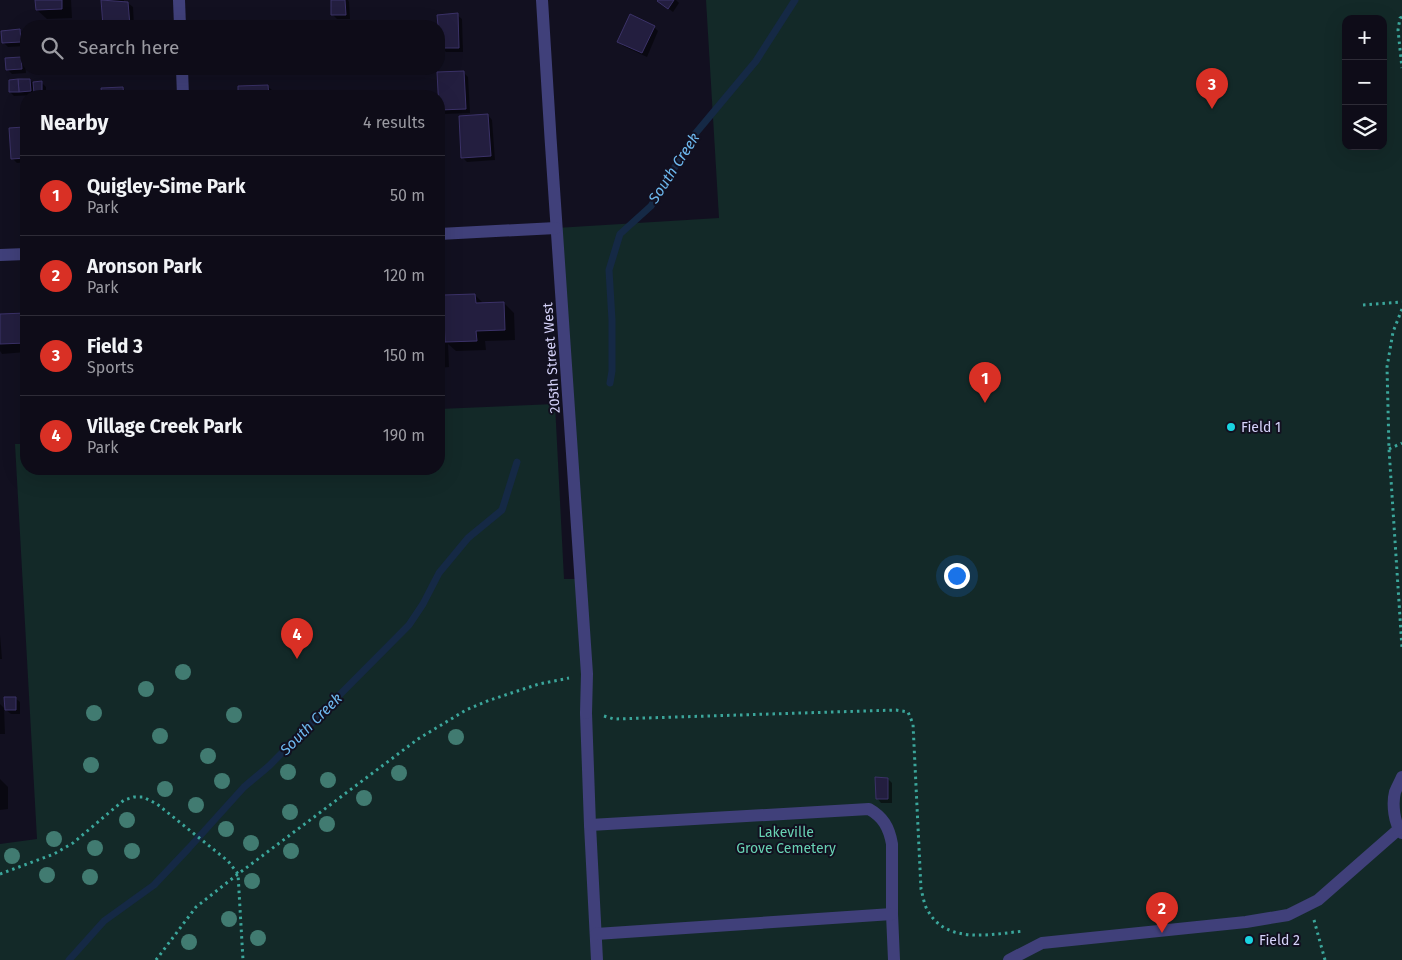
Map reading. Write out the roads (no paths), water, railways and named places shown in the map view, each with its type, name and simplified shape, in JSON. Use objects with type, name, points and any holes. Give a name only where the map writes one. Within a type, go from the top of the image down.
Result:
[{"type":"street","points":[[179,0],[180,20]]},
{"type":"street","name":"205th Street West","points":[[542,0],[587,674],[586,713],[597,960]]},
{"type":"street","points":[[182,75],[183,90]]},
{"type":"street","points":[[445,234],[556,228]]},
{"type":"street","points":[[0,255],[20,254]]},
{"type":"street","points":[[1009,960],[1042,943],[1246,922],[1288,915],[1318,900],[1400,831],[1394,811],[1395,793],[1402,777]]},
{"type":"street","points":[[590,825],[869,809],[879,815],[890,832],[892,844],[894,960]]},
{"type":"street","points":[[596,934],[892,914]]},
{"type":"waterway","name":"South Creek","points":[[610,383],[612,371],[612,320],[609,270],[620,234],[651,206],[695,134],[756,61],[795,0]]},
{"type":"waterway","name":"South Creek","points":[[69,960],[104,921],[154,885],[244,787],[269,766],[409,625],[423,604],[439,573],[468,538],[502,510],[517,462]]},
{"type":"place","name":"Field 3","points":[[1212,109]]},
{"type":"place","name":"Quigley-Sime Park","points":[[985,403]]},
{"type":"place","name":"Field 1","points":[[1231,427]]},
{"type":"place","name":"Village Creek Park","points":[[297,659]]},
{"type":"place","name":"Aronson Park","points":[[1162,933]]},
{"type":"place","name":"Field 2","points":[[1249,940]]},
{"type":"park label","name":"Lakeville Grove Cemetery","points":[[786,840]]}]
